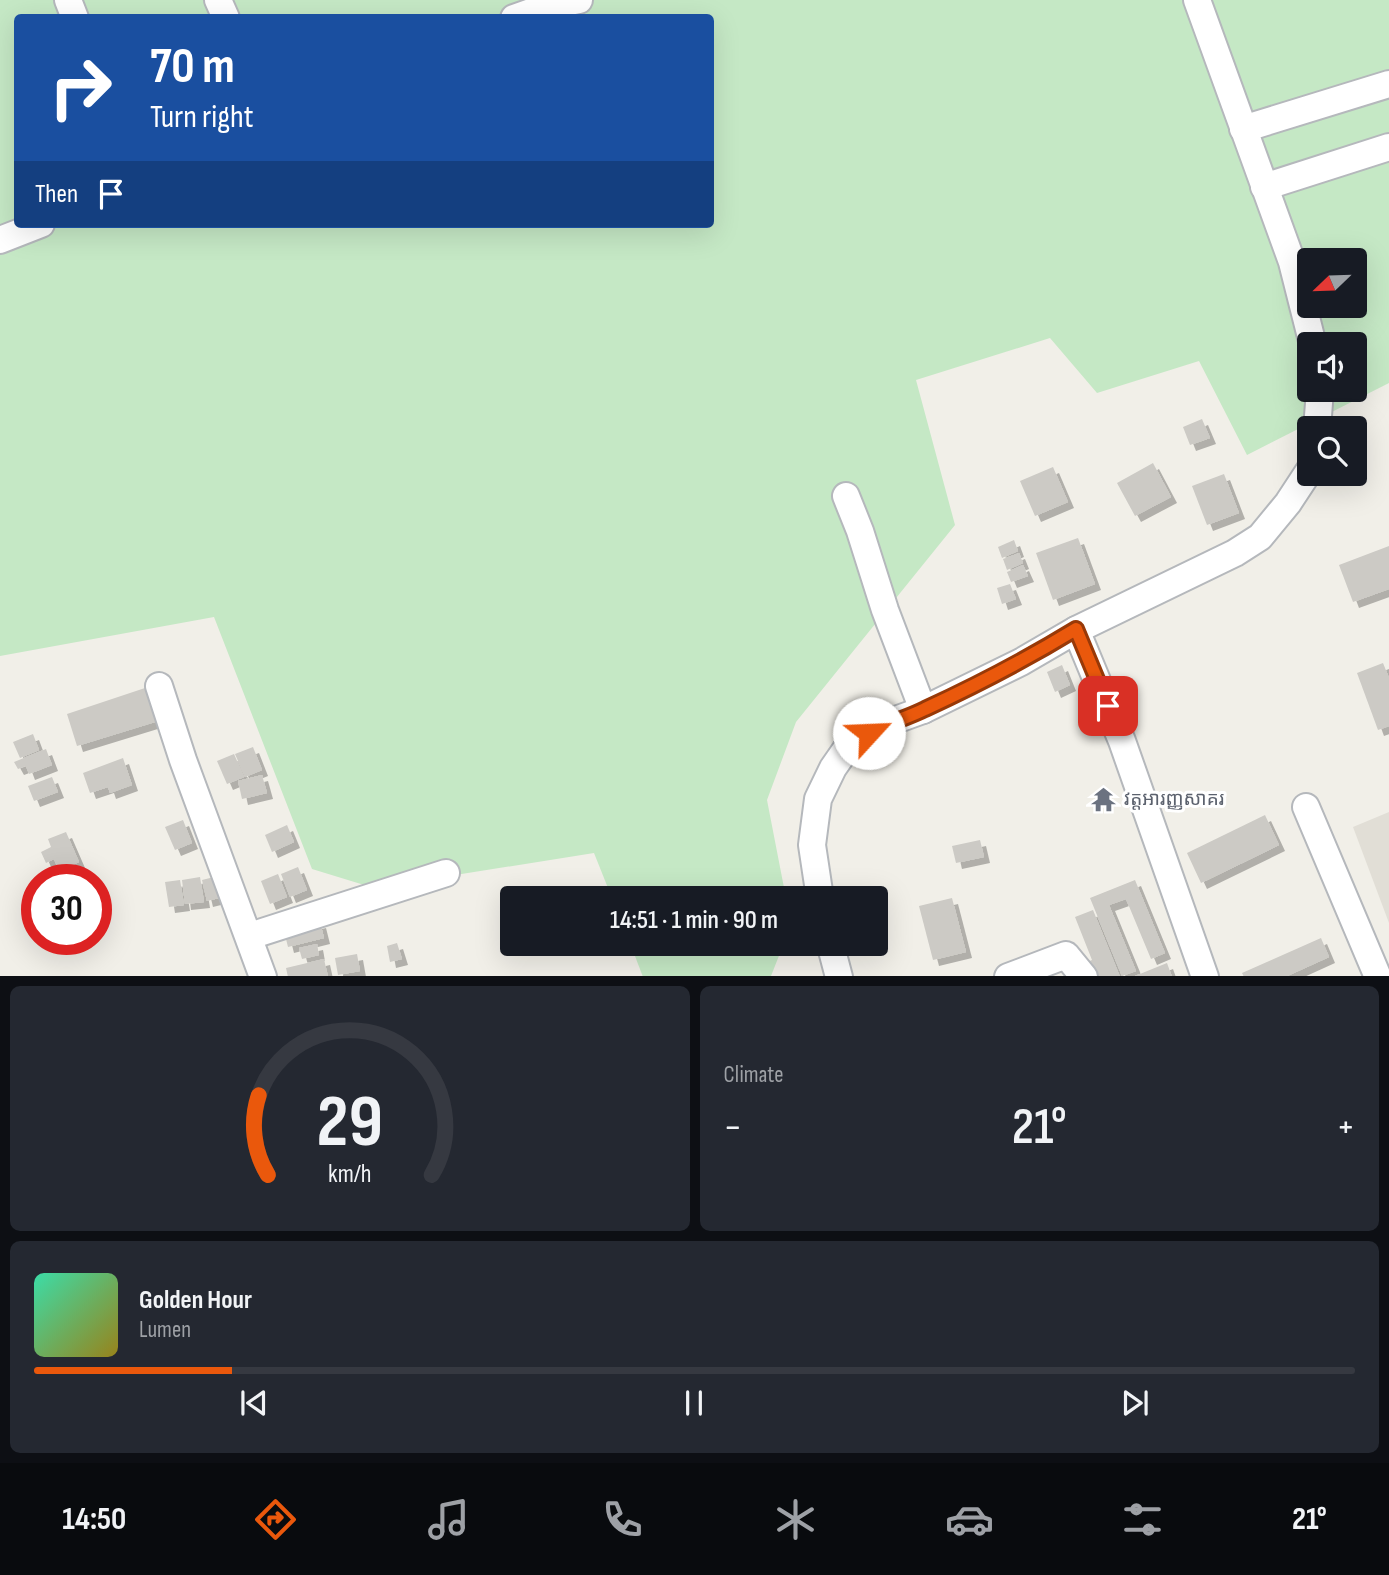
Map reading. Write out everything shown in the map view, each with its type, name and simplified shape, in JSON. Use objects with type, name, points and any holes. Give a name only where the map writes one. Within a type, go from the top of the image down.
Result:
[{"type":"street","points":[[525,14],[579,0]]},
{"type":"street","points":[[1197,0],[1292,262],[1310,332]]},
{"type":"street","points":[[1242,129],[1389,84]]},
{"type":"street","points":[[1264,187],[1389,147]]},
{"type":"street","points":[[0,240],[31,228]]},
{"type":"street","points":[[818,886],[813,845],[818,799],[849,746],[891,722],[923,710],[1021,662],[1076,629],[1235,553],[1260,537],[1299,486]]},
{"type":"street","points":[[846,496],[923,710]]},
{"type":"street","points":[[1076,629],[1122,741],[1205,976]]},
{"type":"street","points":[[159,686],[192,785],[263,976]]},
{"type":"street","points":[[1306,807],[1378,976]]},
{"type":"street","points":[[250,936],[446,873]]},
{"type":"street","points":[[1008,976],[1066,955],[1084,976]]},
{"type":"street","points":[[834,956],[839,976]]},
{"type":"shaded area","points":[[1389,812],[1389,923],[1353,827]]},
{"type":"green space","points":[[0,0],[1389,0],[1389,383],[1367,394],[1367,332],[1297,332],[1297,402],[1352,402],[1324,416],[1297,416],[1297,430],[1247,455],[1199,361],[1097,393],[1050,338],[916,380],[955,525],[796,722],[767,800],[784,886],[607,886],[594,853],[374,888],[312,869],[214,617],[0,656]]},
{"type":"green space","points":[[635,956],[779,956],[771,976],[643,976]]},
{"type":"building","points":[[1202,419],[1210,438],[1190,445],[1183,427]]},
{"type":"building","points":[[1153,463],[1171,497],[1135,516],[1117,483]]},
{"type":"building","points":[[1053,467],[1068,502],[1035,516],[1020,481]]},
{"type":"building","points":[[1224,474],[1239,513],[1207,525],[1192,486]]},
{"type":"building","points":[[1078,538],[1095,584],[1053,600],[1036,553]]},
{"type":"building","points":[[1014,540],[1018,551],[1002,558],[998,547]]},
{"type":"building","points":[[1389,546],[1389,589],[1353,602],[1339,565]]},
{"type":"building","points":[[1019,553],[1023,563],[1007,570],[1003,559]]},
{"type":"building","points":[[1023,565],[1028,576],[1011,582],[1007,572]]},
{"type":"building","points":[[1010,584],[1016,599],[1002,604],[997,588]]},
{"type":"building","points":[[1383,663],[1389,678],[1389,726],[1378,730],[1357,673]]},
{"type":"building","points":[[1062,665],[1070,685],[1055,692],[1047,672]]},
{"type":"building","points":[[145,688],[155,722],[77,746],[67,714]]},
{"type":"building","points":[[33,734],[39,750],[20,758],[13,742]]},
{"type":"building","points":[[253,747],[262,770],[245,777],[235,754]]},
{"type":"building","points":[[46,749],[52,765],[29,774],[26,766],[18,769],[14,762]]},
{"type":"building","points":[[234,754],[244,777],[227,784],[217,761]]},
{"type":"building","points":[[123,758],[132,785],[110,793],[108,787],[90,793],[83,773]]},
{"type":"building","points":[[262,775],[267,793],[242,799],[238,781]]},
{"type":"building","points":[[52,777],[58,792],[34,801],[28,786]]},
{"type":"building","points":[[1265,815],[1279,845],[1201,883],[1187,853]]},
{"type":"building","points":[[183,820],[192,843],[175,850],[165,827]]},
{"type":"building","points":[[287,825],[294,842],[272,852],[265,835]]},
{"type":"building","points":[[66,832],[79,862],[56,864],[54,859],[46,863],[41,852],[51,847],[48,839]]},
{"type":"building","points":[[980,840],[984,857],[956,863],[952,846]]},
{"type":"building","points":[[298,867],[307,890],[290,897],[281,874]]},
{"type":"building","points":[[278,874],[287,897],[270,904],[261,881]]},
{"type":"building","points":[[218,876],[223,897],[207,901],[202,880]]},
{"type":"building","points":[[200,877],[204,902],[185,904],[182,880]]},
{"type":"building","points":[[180,880],[184,905],[169,907],[165,882]]},
{"type":"building","points":[[1135,880],[1165,953],[1151,959],[1126,899],[1109,905],[1136,971],[1122,976],[1090,898]]},
{"type":"building","points":[[952,898],[966,952],[933,960],[919,906]]},
{"type":"building","points":[[1093,910],[1120,976],[1090,976],[1085,963],[1092,960],[1075,917]]},
{"type":"building","points":[[320,922],[324,938],[288,947],[284,931]]},
{"type":"building","points":[[1321,938],[1329,957],[1287,976],[1244,976],[1242,973]]},
{"type":"building","points":[[397,943],[402,959],[390,962],[387,946]]},
{"type":"building","points":[[317,944],[319,955],[302,959],[299,948]]},
{"type":"building","points":[[357,954],[360,971],[338,975],[335,958]]},
{"type":"building","points":[[324,959],[328,976],[288,976],[286,968]]},
{"type":"building","points":[[1167,963],[1172,976],[1135,976]]},
{"type":"place","name":"វត្តអារញ្ញសាគរ","points":[[1104,799]]},
{"type":"route","points":[[869,733],[1021,662],[1076,629],[1108,706]]}]
